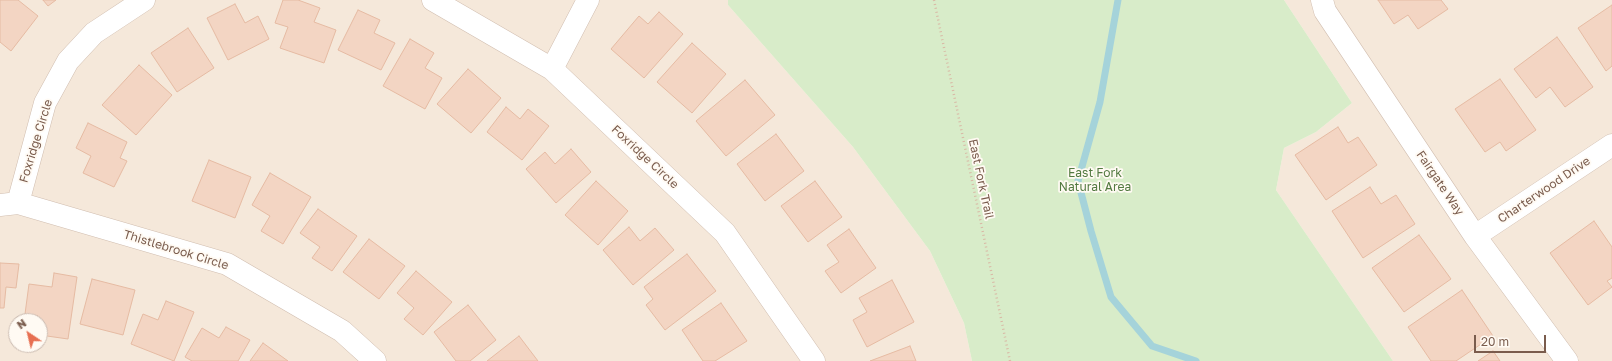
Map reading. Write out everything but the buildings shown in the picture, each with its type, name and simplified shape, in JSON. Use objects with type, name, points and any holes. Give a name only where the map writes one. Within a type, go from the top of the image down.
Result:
[{"type":"street","name":"Foxridge Circle","points":[[9,204],[45,103],[68,61],[94,33],[144,0]]},
{"type":"street","name":"Foxridge Circle","points":[[433,0],[552,69],[725,233],[814,361]]},
{"type":"street","points":[[552,69],[588,0]]},
{"type":"street","name":"Fairgate Way","points":[[1322,0],[1324,11],[1475,236],[1568,361]]},
{"type":"street","name":"Charterwood Drive","points":[[1475,236],[1612,145]]},
{"type":"street","name":"Thistlebrook Circle","points":[[9,204],[227,264],[342,331],[375,361]]},
{"type":"path","name":"East Fork Trail","points":[[934,0],[1010,361]]},
{"type":"shaded area","points":[[0,0],[728,0],[728,5],[853,147],[930,251],[964,323],[972,361],[0,361]]},
{"type":"shaded area","points":[[1284,0],[1612,0],[1612,361],[1393,361],[1276,190],[1284,148],[1316,132],[1352,103]]},
{"type":"green space","name":"East Fork Natural Area","points":[[728,0],[1284,0],[1352,103],[1316,132],[1284,148],[1276,190],[1393,361],[972,361],[964,323],[930,251],[853,147],[728,5]]},
{"type":"waterway","points":[[1118,0],[1100,102],[1078,181],[1111,297],[1152,346],[1196,361]]}]
